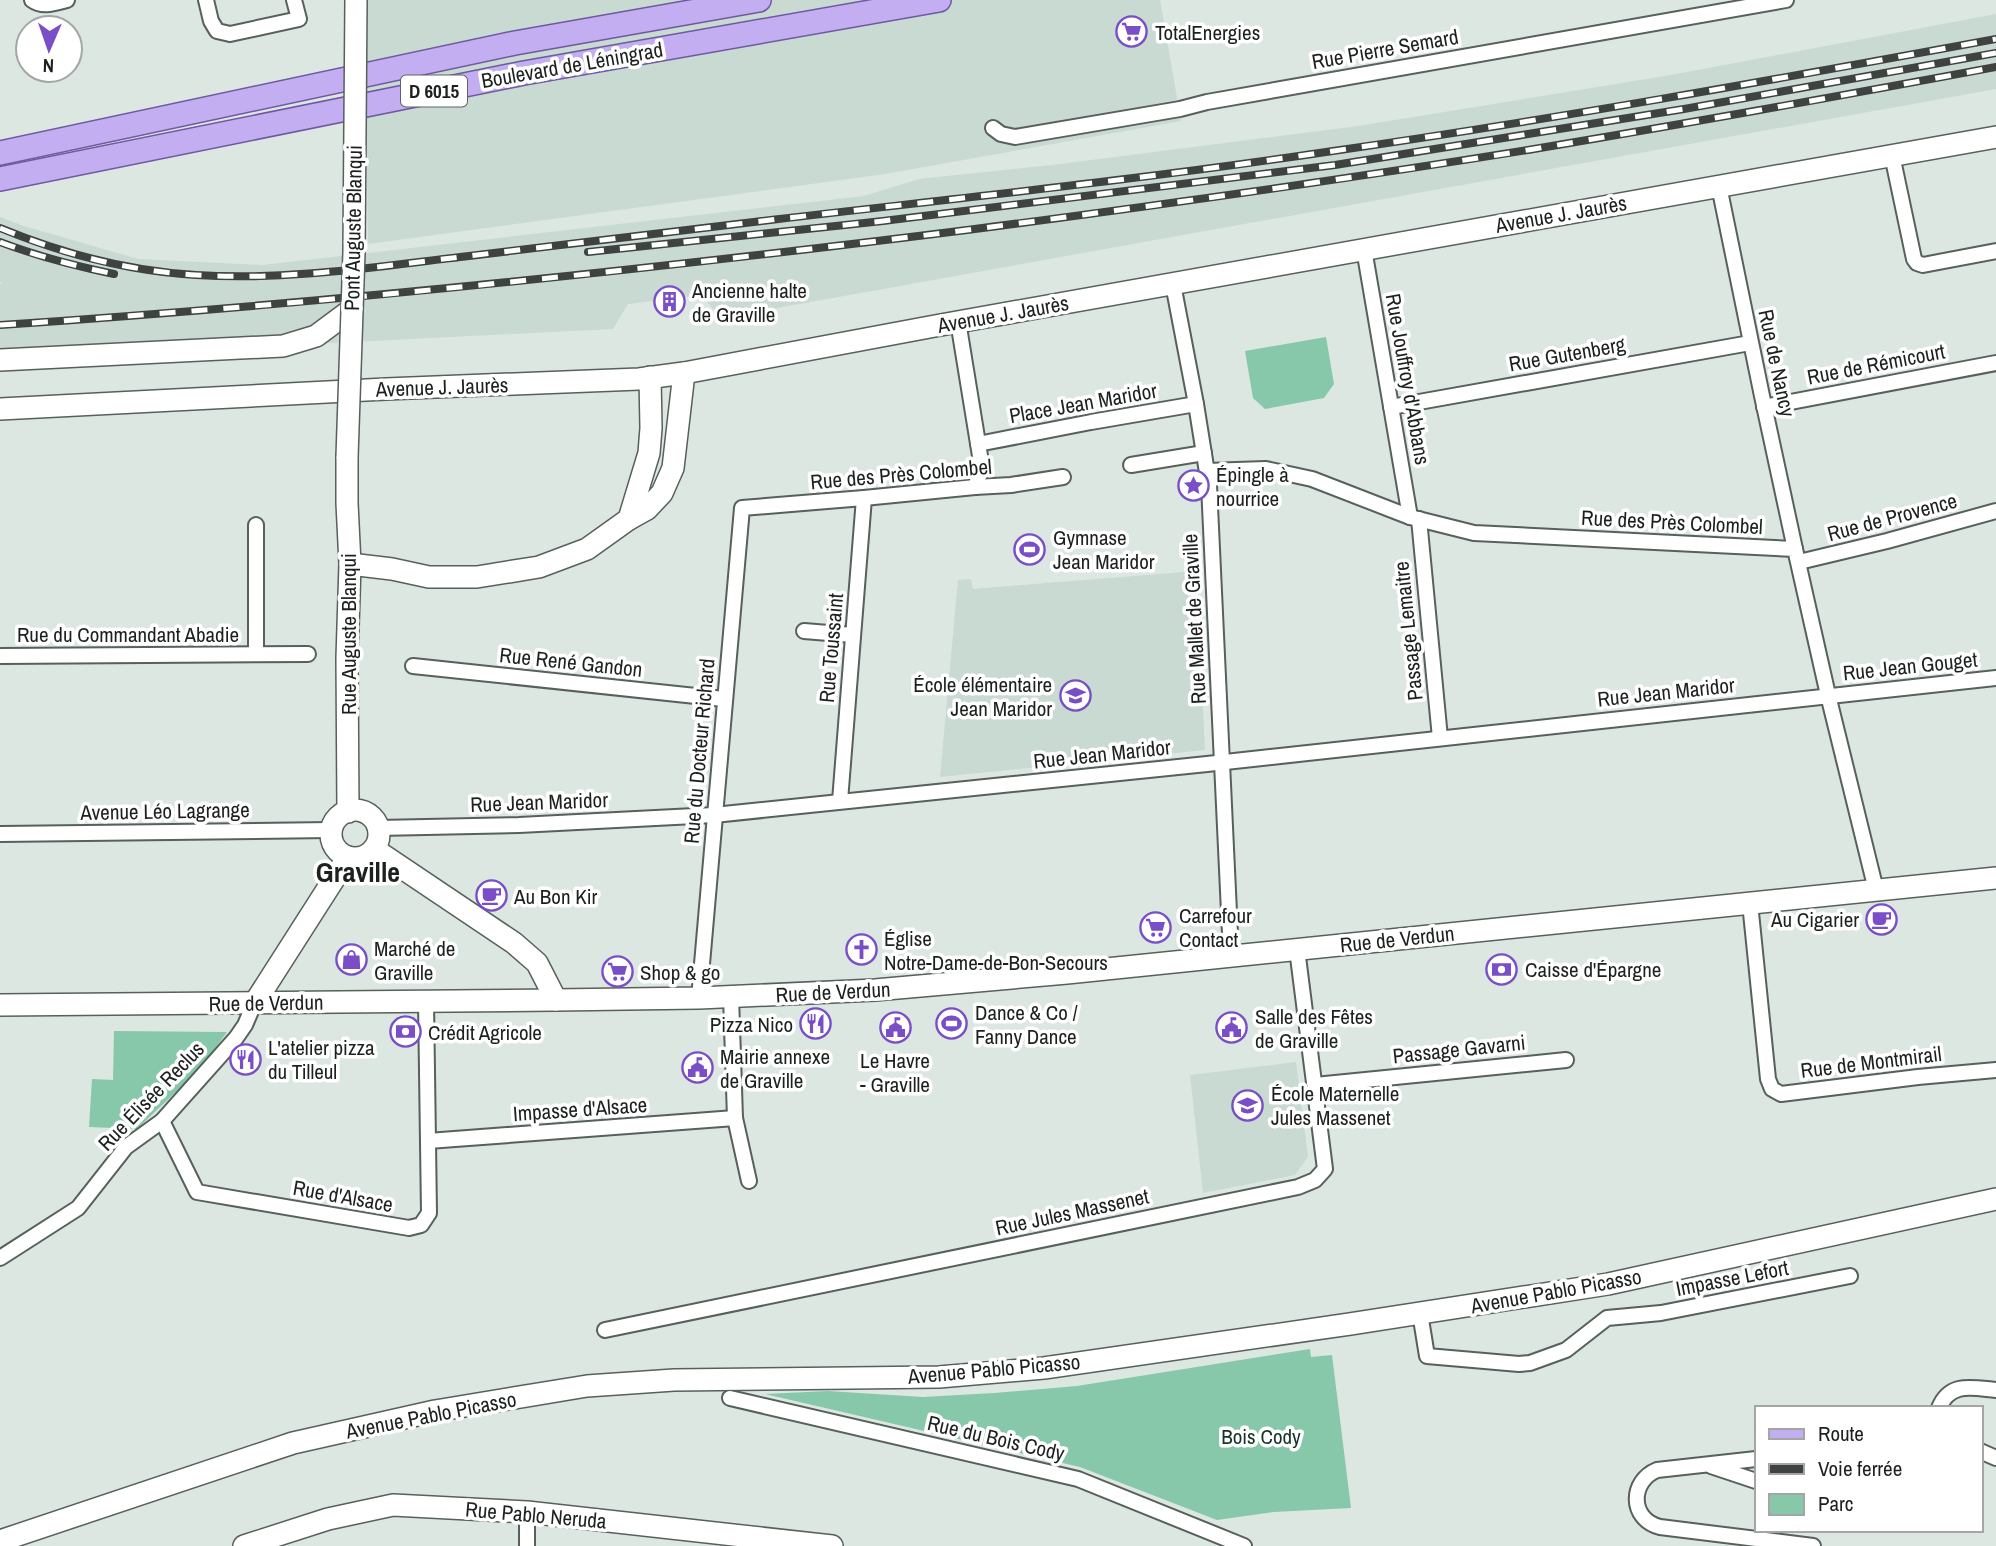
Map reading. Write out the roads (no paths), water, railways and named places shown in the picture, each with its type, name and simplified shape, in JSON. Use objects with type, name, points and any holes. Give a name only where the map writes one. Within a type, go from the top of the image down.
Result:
[{"type":"main road","name":"Boulevard de Léningrad","points":[[0,153],[515,44],[759,0]]},
{"type":"main road","name":"Boulevard de Léningrad","points":[[0,179],[524,73],[939,0]]},
{"type":"street","points":[[32,0],[45,5],[67,0]]},
{"type":"street","points":[[206,0],[211,21],[217,31],[230,34],[299,19],[294,0]]},
{"type":"street","name":"Pont Auguste Blanqui","points":[[347,457],[354,252],[356,0]]},
{"type":"street","name":"Rue Pierre Semard","points":[[993,128],[1001,134],[1016,137],[1786,0]]},
{"type":"street","name":"Avenue J. Jaurès","points":[[0,409],[650,377],[684,373],[958,321],[1996,137]]},
{"type":"street","points":[[1892,155],[1917,263],[1923,265],[1996,251]]},
{"type":"street","name":"Rue de Nancy","points":[[1718,187],[1797,555]]},
{"type":"street","name":"Rue Jouffroy d'Abbans","points":[[1364,249],[1391,407],[1414,518]]},
{"type":"street","name":"Rue Mallet de Graville","points":[[1173,284],[1207,471],[1231,955]]},
{"type":"street","points":[[0,360],[283,346],[316,336],[351,310]]},
{"type":"street","points":[[958,321],[981,461],[975,486]]},
{"type":"street","name":"Rue Gutenberg","points":[[1391,407],[1751,343]]},
{"type":"street","name":"Rue de Rémicourt","points":[[1764,407],[1996,363]]},
{"type":"street","points":[[350,564],[429,577],[477,577],[538,567],[587,549],[648,509],[662,493],[673,468],[684,373]]},
{"type":"street","points":[[629,519],[649,453],[650,377]]},
{"type":"street","name":"Place Jean Maridor","points":[[978,444],[1196,404]]},
{"type":"street","points":[[1130,465],[1204,453]]},
{"type":"street","name":"Rue Auguste Blanqui","points":[[347,457],[346,503],[350,564],[347,657],[348,811]]},
{"type":"street","name":"Rue des Près Colombel","points":[[1207,471],[1266,469],[1312,480],[1414,518],[1474,533],[1797,555]]},
{"type":"street","name":"Rue des Près Colombel","points":[[742,508],[975,486],[1012,485],[1063,477]]},
{"type":"street","name":"Rue Toussaint","points":[[840,802],[864,498]]},
{"type":"street","name":"Rue du Docteur Richard","points":[[699,998],[742,508]]},
{"type":"street","name":"Rue de Provence","points":[[1797,555],[1887,541],[1996,511]]},
{"type":"street","name":"Passage Lemaitre","points":[[1414,518],[1440,738]]},
{"type":"street","name":"Rue du Commandant Abadie","points":[[256,525],[256,654]]},
{"type":"street","points":[[1797,555],[1875,890]]},
{"type":"street","points":[[804,631],[853,635]]},
{"type":"street","name":"Rue du Commandant Abadie","points":[[0,656],[308,653]]},
{"type":"street","name":"Rue René Gandon","points":[[413,666],[724,699]]},
{"type":"street","name":"Rue Jean Gouget","points":[[1828,695],[1996,678]]},
{"type":"street","name":"Rue Jean Maridor","points":[[378,828],[519,825],[714,814],[1221,763],[1828,695]]},
{"type":"street","points":[[348,811],[363,812],[375,821],[378,828],[379,839],[374,849],[365,856],[354,859],[334,847],[331,830],[335,820],[348,811]]},
{"type":"street","name":"Avenue Léo Lagrange","points":[[0,834],[331,830]]},
{"type":"street","points":[[374,849],[514,943],[537,963],[556,1000]]},
{"type":"street","points":[[254,1003],[348,857]]},
{"type":"street","name":"Rue de Verdun","points":[[0,1005],[699,998],[893,989],[1996,878]]},
{"type":"street","name":"Rue de Montmirail","points":[[1750,903],[1768,1079],[1772,1089],[1781,1094],[1996,1070]]},
{"type":"street","name":"Rue Jules Massenet","points":[[605,1330],[1298,1187],[1315,1180],[1325,1169],[1297,949]]},
{"type":"street","points":[[731,996],[735,1118],[750,1181]]},
{"type":"street","name":"Rue d'Alsace","points":[[162,1121],[197,1192],[409,1228],[421,1225],[429,1213],[426,1001]]},
{"type":"street","name":"Rue Élisée Reclus","points":[[0,1258],[78,1208],[126,1147],[162,1121],[236,1038],[254,1003]]},
{"type":"street","name":"Passage Gavarni","points":[[1315,1085],[1566,1060]]},
{"type":"street","name":"Impasse d'Alsace","points":[[428,1141],[735,1118]]},
{"type":"street","name":"Avenue Pablo Picasso","points":[[0,1541],[293,1443],[435,1411],[587,1386],[688,1380],[939,1377],[1044,1368],[1608,1284],[1996,1199]]},
{"type":"street","name":"Impasse Lefort","points":[[1420,1313],[1427,1356],[1519,1364],[1530,1363],[1566,1350],[1607,1318],[1661,1313],[1850,1276]]},
{"type":"street","points":[[1940,1406],[1948,1394],[1957,1389],[1964,1387],[1996,1390]]},
{"type":"street","name":"Rue du Bois Cody","points":[[730,1398],[1078,1479],[1244,1546]]},
{"type":"street","points":[[1755,1459],[1657,1470],[1645,1478],[1637,1500],[1638,1508],[1644,1519],[1651,1525],[1660,1527],[1813,1546]]},
{"type":"street","points":[[1708,1464],[1755,1481]]},
{"type":"street","name":"Rue Pablo Neruda","points":[[244,1546],[328,1519],[393,1505],[527,1512],[832,1546]]},
{"type":"street","points":[[527,1512],[527,1546]]},
{"type":"railway","points":[[0,228],[96,260],[146,270],[230,276],[333,272],[1255,162],[1578,113],[1996,39]]},
{"type":"railway","points":[[588,252],[883,221],[1335,165],[1684,109],[1996,53]]},
{"type":"railway","points":[[0,325],[484,285],[967,230],[1528,150],[1996,67]]},
{"type":"railway","points":[[0,242],[56,260],[114,274]]},
{"type":"place","name":"TotalEnergies","points":[[1132,32]]},
{"type":"place","name":"Ancienne halte de Graville","points":[[669,302]]},
{"type":"place","name":"Épingle à nourrice","points":[[1193,486]]},
{"type":"place","name":"Gymnase Jean Maridor","points":[[1030,549]]},
{"type":"place","name":"École élémentaire Jean Maridor","points":[[1075,696]]},
{"type":"place","name":"Au Bon Kir","points":[[491,896]]},
{"type":"place","name":"Au Cigarier","points":[[1882,919]]},
{"type":"place","name":"Carrefour Contact","points":[[1156,927]]},
{"type":"place","name":"Église Notre-Dame-de-Bon-Secours","points":[[861,950]]},
{"type":"place","name":"Marché de Graville","points":[[351,960]]},
{"type":"place","name":"Caisse d'Épargne","points":[[1502,969]]},
{"type":"place","name":"Shop & go","points":[[617,972]]},
{"type":"place","name":"Pizza Nico","points":[[816,1024]]},
{"type":"place","name":"Dance & Co / Fanny Dance","points":[[952,1024]]},
{"type":"place","name":"Le Havre - Graville","points":[[895,1028]]},
{"type":"place","name":"Salle des Fêtes de Graville","points":[[1232,1028]]},
{"type":"place","name":"Crédit Agricole","points":[[405,1032]]},
{"type":"place","name":"L'atelier pizza du Tilleul","points":[[245,1059]]},
{"type":"place","name":"Mairie annexe de Graville","points":[[697,1068]]},
{"type":"place","name":"École Maternelle Jules Massenet","points":[[1248,1105]]},
{"type":"district","name":"Graville","points":[[358,872]]},
{"type":"park label","name":"Bois Cody","points":[[1261,1436]]}]
